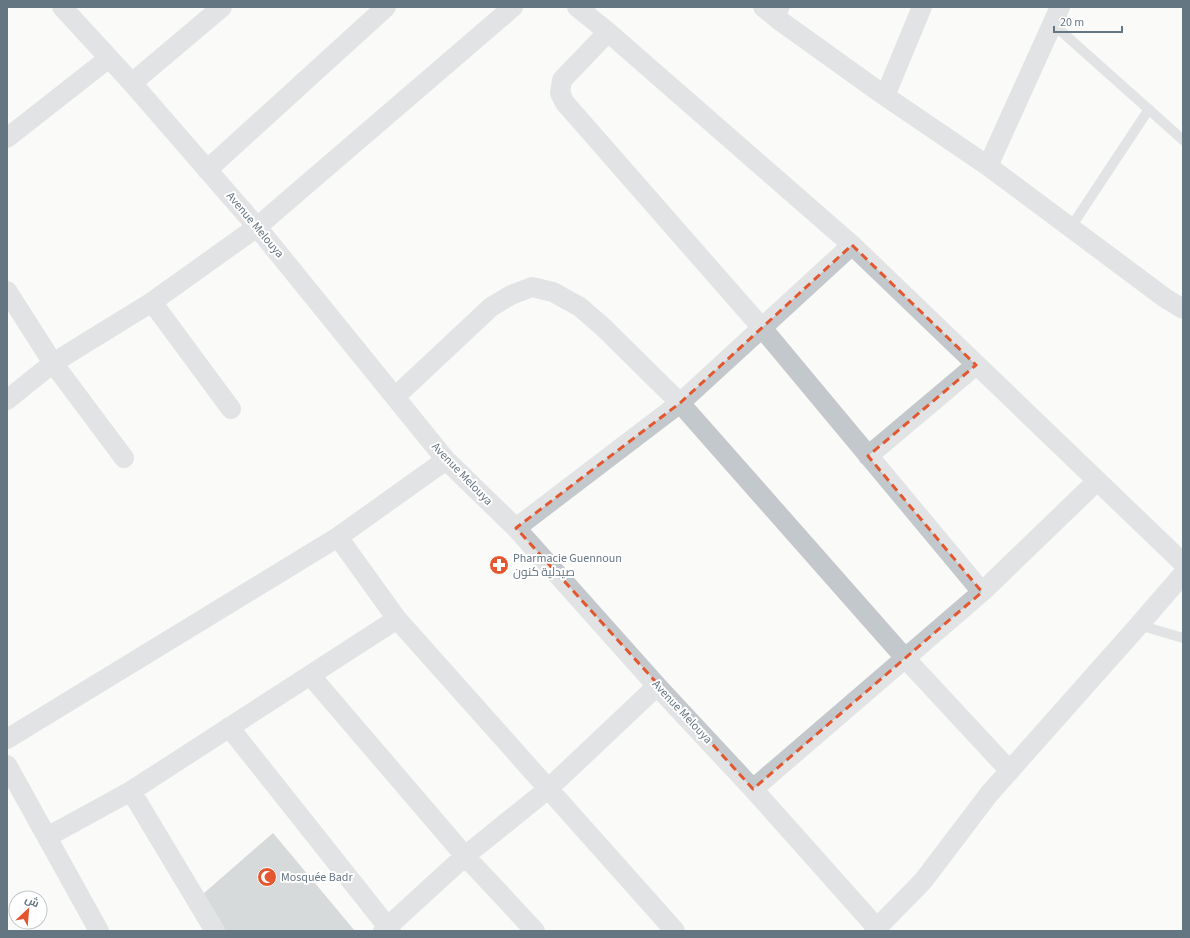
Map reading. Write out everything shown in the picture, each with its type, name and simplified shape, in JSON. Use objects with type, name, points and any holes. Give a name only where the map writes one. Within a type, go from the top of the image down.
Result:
[{"type":"street","name":"Avenue Melouya","points":[[62,7],[132,83],[257,226],[446,460],[516,528],[657,686],[753,789],[876,930]]},
{"type":"street","points":[[132,83],[222,7]]},
{"type":"street","points":[[208,170],[386,7]]},
{"type":"street","points":[[7,400],[53,363],[152,302],[257,226],[513,7]]},
{"type":"street","points":[[577,7],[608,32],[852,245],[1183,564]]},
{"type":"street","points":[[763,7],[782,14],[885,96],[988,166],[1183,310]]},
{"type":"street","points":[[885,96],[922,7]]},
{"type":"street","points":[[988,166],[1057,16]]},
{"type":"street","points":[[608,32],[562,80],[560,92],[565,103],[762,328],[982,592]]},
{"type":"street","points":[[7,138],[109,58]]},
{"type":"street","points":[[516,528],[680,403],[852,245]]},
{"type":"street","points":[[395,397],[491,307],[511,295],[532,287],[553,292],[580,307],[603,327],[680,403],[905,658],[1010,771]]},
{"type":"street","points":[[7,292],[53,363],[124,458]]},
{"type":"street","points":[[152,302],[231,409]]},
{"type":"street","points":[[868,456],[976,365]]},
{"type":"street","points":[[7,739],[338,537],[446,460]]},
{"type":"street","points":[[753,789],[982,592],[1097,481]]},
{"type":"street","points":[[338,537],[397,619],[548,789],[665,928]]},
{"type":"street","points":[[876,930],[923,881],[989,794],[1183,574]]},
{"type":"street","points":[[47,838],[130,791],[397,619]]},
{"type":"street","points":[[310,675],[465,856],[535,931]]},
{"type":"street","points":[[229,727],[387,930],[465,856],[548,789],[657,686]]},
{"type":"street","points":[[7,765],[99,931]]},
{"type":"street","points":[[130,791],[215,931]]},
{"type":"lane","points":[[1057,16],[1149,109],[1183,140]]},
{"type":"lane","points":[[1071,227],[1149,109]]},
{"type":"lane","points":[[1139,625],[1183,638]]},
{"type":"highlighted area","points":[[852,245],[976,365],[868,456],[982,592],[753,789],[516,528],[680,403]]},
{"type":"building","name":"Mosquée Badr","points":[[273,833],[355,931],[225,931],[203,894]]},
{"type":"place","name":"Pharmacie Guennoun صيدلية كنون","points":[[499,565]]},
{"type":"place","name":"Mosquée Badr","points":[[267,877]]}]
